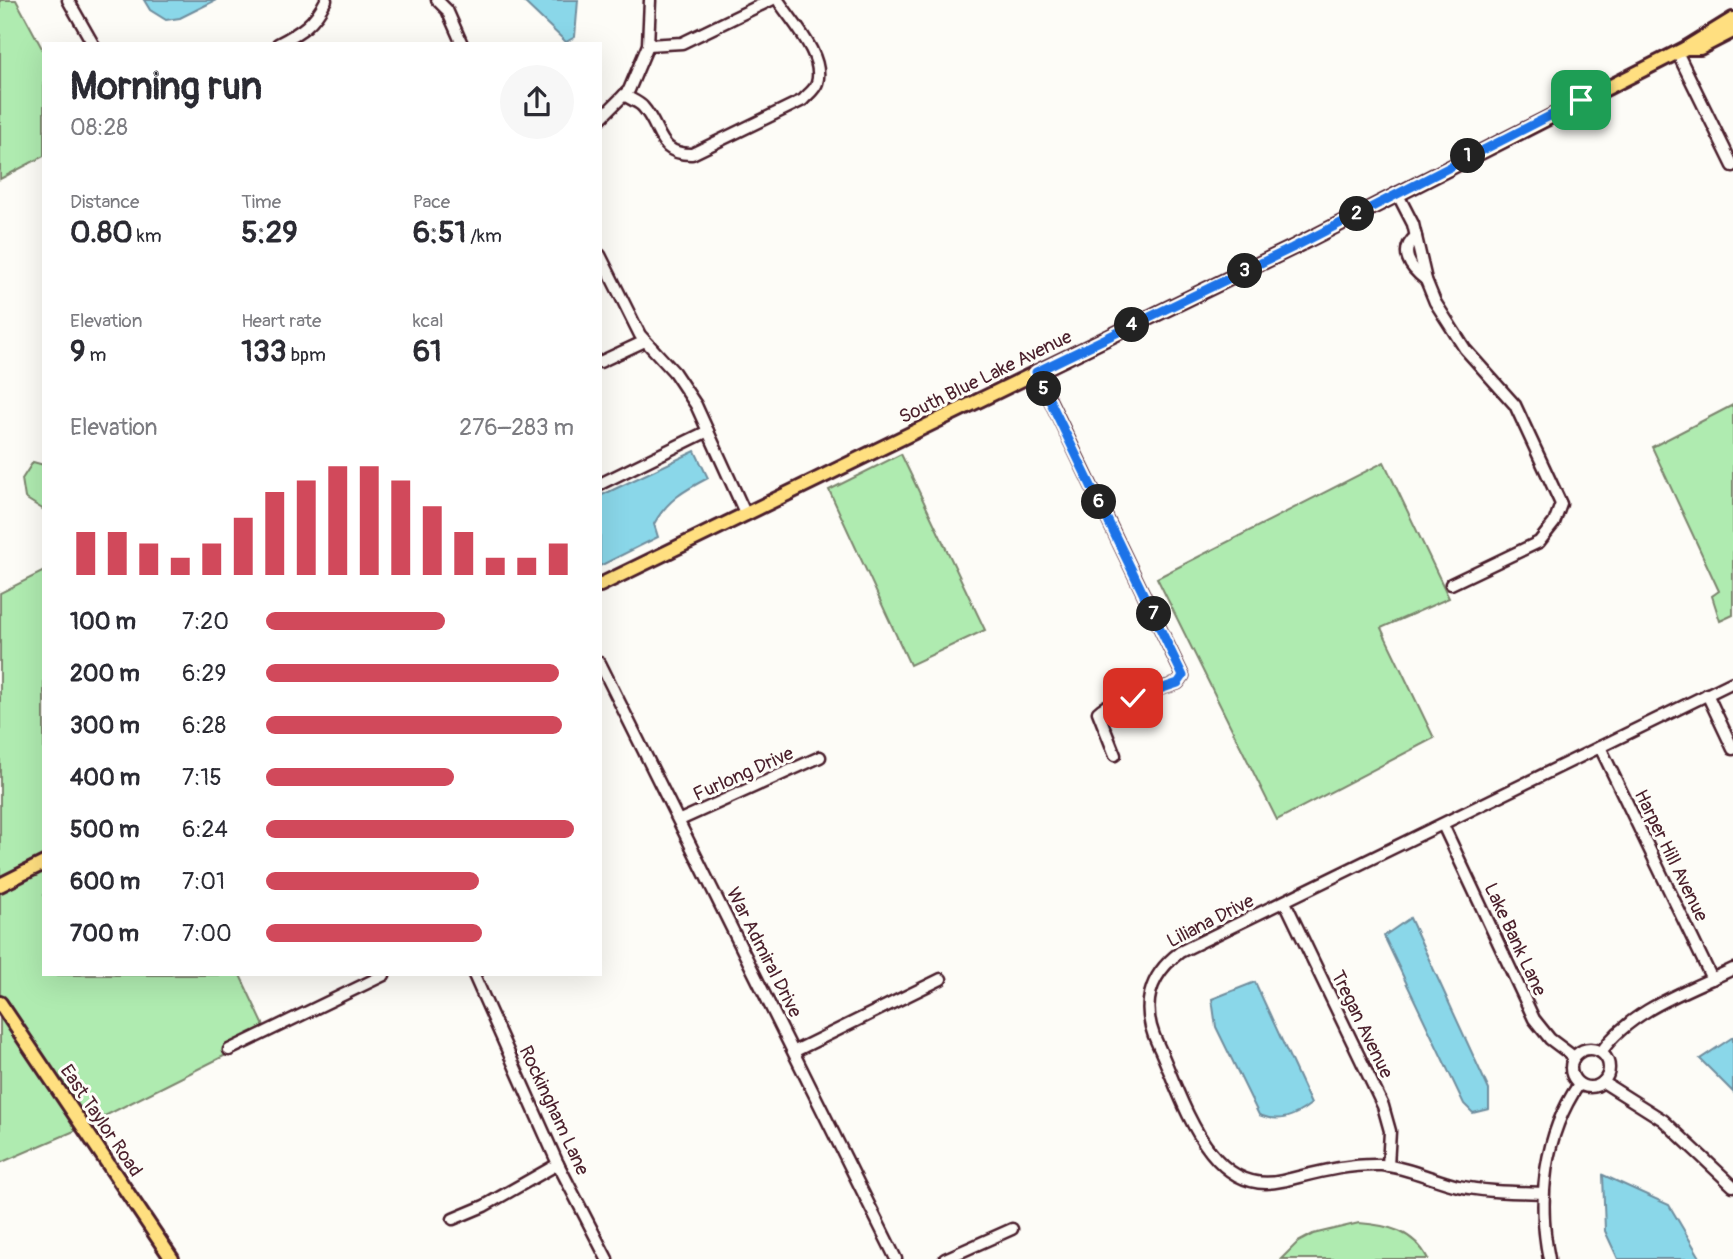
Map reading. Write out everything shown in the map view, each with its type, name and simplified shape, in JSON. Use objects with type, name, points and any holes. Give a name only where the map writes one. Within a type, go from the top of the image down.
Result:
[{"type":"main road","name":"South Blue Lake Avenue","points":[[602,584],[1292,248],[1682,50],[1733,19]]},
{"type":"main road","name":"South Blue Lake Avenue","points":[[1682,50],[1700,48],[1733,31]]},
{"type":"main road","points":[[0,885],[42,864]]},
{"type":"main road","name":"East Taylor Road","points":[[0,1003],[172,1259]]},
{"type":"street","points":[[68,0],[92,42]]},
{"type":"street","points":[[282,42],[305,30],[316,19],[326,0]]},
{"type":"street","points":[[438,0],[447,10],[461,42]]},
{"type":"street","points":[[602,117],[624,95],[649,45],[650,0]]},
{"type":"street","points":[[649,45],[682,43],[771,0]]},
{"type":"street","points":[[624,95],[643,106],[666,147],[678,154],[692,154],[803,100],[817,86],[818,71],[812,52],[778,0]]},
{"type":"street","points":[[1682,50],[1733,166]]},
{"type":"street","points":[[1397,193],[1416,236],[1426,280],[1435,302],[1465,349],[1515,405],[1561,504],[1554,523],[1539,542],[1451,584]]},
{"type":"street","points":[[1416,236],[1408,245],[1406,256],[1426,280]]},
{"type":"street","points":[[602,259],[645,341],[674,372],[696,405],[746,515]]},
{"type":"street","points":[[602,361],[645,341]]},
{"type":"street","points":[[1036,372],[1183,676],[1178,683],[1122,700],[1103,707],[1098,712],[1115,755]]},
{"type":"street","points":[[602,483],[708,431]]},
{"type":"street","name":"War Admiral Drive","points":[[602,667],[896,1259]]},
{"type":"street","name":"Liliana Drive","points":[[1543,1193],[1461,1187],[1388,1166],[1334,1167],[1269,1183],[1245,1181],[1227,1172],[1206,1146],[1153,1034],[1147,1012],[1150,990],[1166,963],[1180,952],[1733,682]]},
{"type":"street","points":[[1707,694],[1733,749]]},
{"type":"street","name":"Harper Hill Avenue","points":[[1600,747],[1712,979]]},
{"type":"street","name":"Furlong Drive","points":[[680,820],[820,757]]},
{"type":"street","name":"Lake Bank Lane","points":[[1443,825],[1534,1018],[1550,1039],[1574,1057]]},
{"type":"street","name":"Tregan Avenue","points":[[1285,902],[1382,1106],[1390,1131],[1388,1166]]},
{"type":"street","points":[[1601,1052],[1612,1037],[1665,1000],[1733,969]]},
{"type":"street","points":[[229,1050],[382,976]]},
{"type":"street","name":"Rockingham Lane","points":[[474,976],[558,1164],[607,1259]]},
{"type":"street","points":[[795,1051],[941,979]]},
{"type":"street","points":[[1589,1048],[1601,1052],[1609,1070],[1603,1082],[1592,1087],[1579,1084],[1570,1068],[1574,1057],[1589,1048]]},
{"type":"street","points":[[1603,1082],[1663,1120],[1733,1185]]},
{"type":"street","points":[[1549,1259],[1543,1193],[1547,1164],[1558,1126],[1579,1084]]},
{"type":"street","points":[[453,1219],[484,1206],[558,1164]]},
{"type":"street","points":[[945,1259],[1012,1228]]},
{"type":"green space","points":[[0,0],[16,0],[42,48],[42,157],[0,179]]},
{"type":"green space","points":[[1733,405],[1733,615],[1720,621],[1712,596],[1719,591],[1652,447]]},
{"type":"green space","points":[[901,454],[985,630],[910,665],[829,490]]},
{"type":"green space","points":[[33,462],[42,464],[42,509],[25,498],[22,479]]},
{"type":"green space","points":[[1384,462],[1449,598],[1381,628],[1434,738],[1277,820],[1157,578]]},
{"type":"green space","points":[[42,572],[42,859],[0,880],[0,593]]},
{"type":"green space","points":[[42,869],[42,976],[240,976],[265,1028],[223,1048],[226,1055],[87,1125],[0,995],[0,890]]},
{"type":"green space","points":[[0,1012],[79,1129],[0,1163]]},
{"type":"green space","points":[[1359,1223],[1399,1231],[1415,1242],[1428,1259],[1281,1259],[1298,1242],[1313,1234]]},
{"type":"water","points":[[144,0],[216,0],[180,18],[166,20],[150,10]]},
{"type":"water","points":[[522,0],[578,0],[575,37],[566,42]]},
{"type":"water","points":[[695,451],[708,478],[684,491],[665,508],[654,524],[658,537],[602,565],[602,495]]},
{"type":"water","points":[[1410,918],[1489,1090],[1489,1109],[1473,1113],[1464,1104],[1384,936]]},
{"type":"water","points":[[1255,982],[1311,1104],[1286,1117],[1259,1115],[1216,1027],[1212,999]]},
{"type":"water","points":[[1733,1037],[1733,1092],[1700,1059]]},
{"type":"water","points":[[1603,1175],[1669,1205],[1701,1259],[1618,1259],[1605,1231]]},
{"type":"route","points":[[1133,698],[1178,683],[1183,676],[1036,372],[1292,248],[1581,100]]}]
